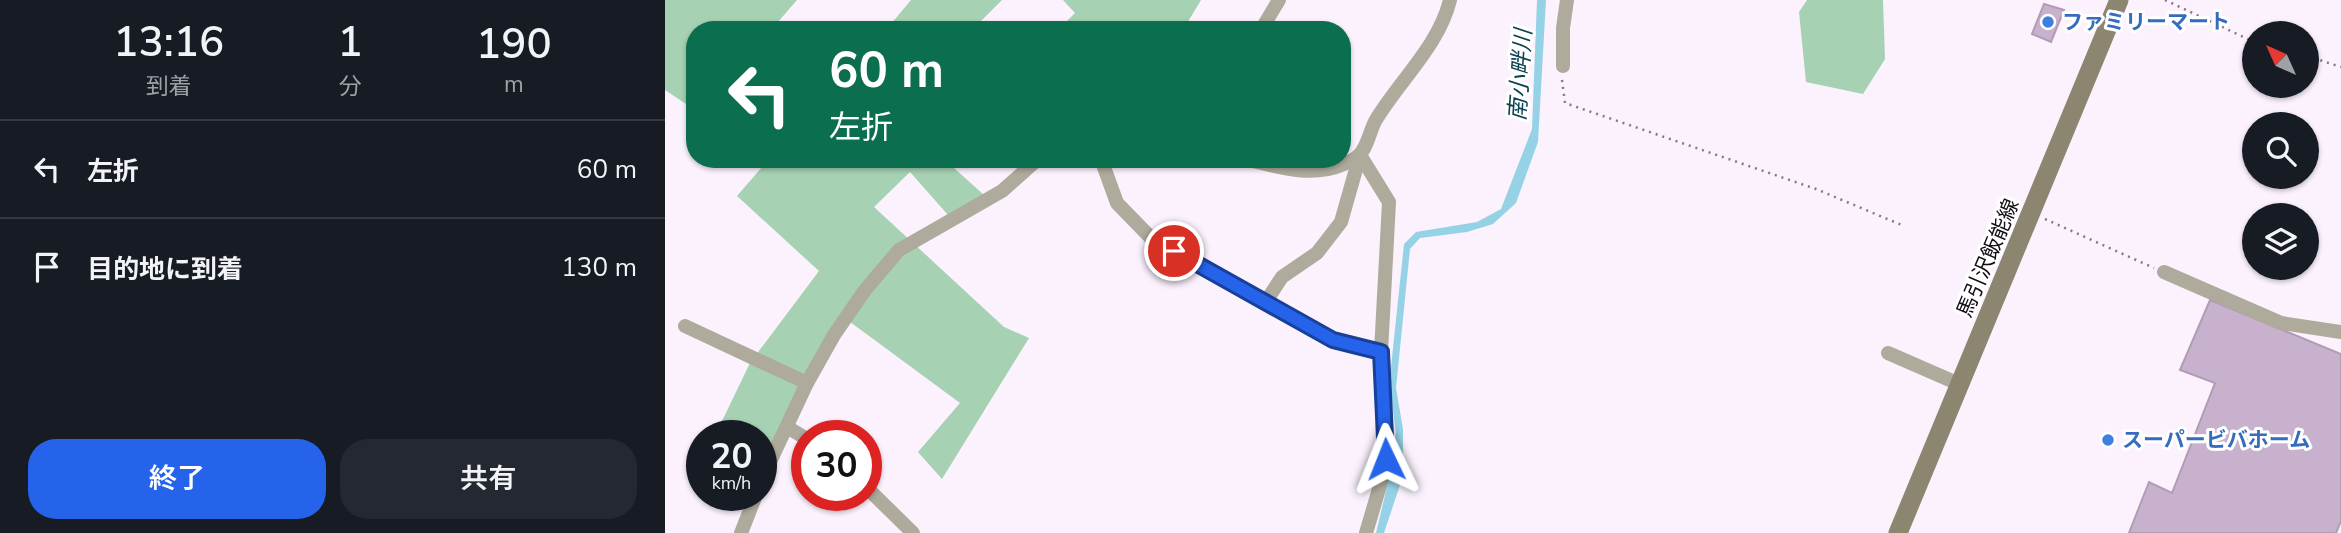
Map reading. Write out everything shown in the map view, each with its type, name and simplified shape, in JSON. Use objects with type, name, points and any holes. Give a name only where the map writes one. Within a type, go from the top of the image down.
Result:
[{"type":"main road","name":"馬引沢飯能線","points":[[1898,533],[2119,0]]},
{"type":"street","points":[[1266,21],[1279,0]]},
{"type":"street","points":[[1265,303],[1282,277],[1317,253],[1341,222],[1360,155],[1376,119],[1420,60],[1447,14],[1450,0]]},
{"type":"street","points":[[1563,66],[1563,28],[1567,0]]},
{"type":"street","points":[[1351,160],[1360,155]]},
{"type":"street","points":[[1360,155],[1389,202],[1381,352],[1387,446],[1384,471],[1366,533]]},
{"type":"street","points":[[777,448],[807,383],[849,312],[899,250],[1002,191],[1028,168]]},
{"type":"street","points":[[1104,168],[1117,204],[1151,238],[1333,340],[1381,352]]},
{"type":"street","points":[[1281,168],[1319,172],[1331,168]]},
{"type":"street","points":[[2164,272],[2281,323],[2341,332]]},
{"type":"street","points":[[685,326],[807,383]]},
{"type":"street","points":[[1888,353],[1959,384]]},
{"type":"street","points":[[787,427],[791,429]]},
{"type":"street","points":[[882,502],[913,533]]},
{"type":"street","points":[[741,533],[749,511]]},
{"type":"path","points":[[2165,0],[2242,36]]},
{"type":"path","points":[[2319,60],[2341,67]]},
{"type":"path","points":[[1563,66],[1561,77],[1566,103],[1817,190],[1904,226]]},
{"type":"path","points":[[2032,213],[2164,272]]},
{"type":"green space","points":[[665,0],[797,0],[779,21],[686,21],[686,104],[665,90]]},
{"type":"green space","points":[[911,0],[1002,0],[981,21],[894,21]]},
{"type":"green space","points":[[1063,0],[1201,0],[1188,21],[1067,21],[1075,13]]},
{"type":"green space","points":[[1807,0],[1883,0],[1885,59],[1863,94],[1806,82],[1799,12]]},
{"type":"green space","points":[[761,168],[954,168],[984,195],[948,215],[910,172],[874,207],[1004,327],[1029,338],[942,479],[918,452],[960,403],[842,316],[777,434],[777,420],[722,420],[750,363],[819,271],[737,196]]},
{"type":"water","points":[[1537,0],[1546,0],[1538,142],[1516,203],[1493,224],[1467,232],[1420,238],[1410,249],[1396,388],[1403,429],[1403,476],[1384,533],[1376,533],[1390,474],[1396,432],[1389,386],[1404,244],[1416,232],[1477,222],[1501,209],[1532,129]]},
{"type":"building","name":"ファミリーマート","points":[[2044,4],[2064,10],[2051,42],[2032,34]]},
{"type":"building","points":[[2210,300],[2341,354],[2341,521],[2336,533],[2129,533],[2149,482],[2172,493],[2215,383],[2180,370]]},
{"type":"place","name":"ファミリーマート","points":[[2048,22]]},
{"type":"place","name":"スーパービバホーム","points":[[2108,440]]},
{"type":"route","points":[[1174,251],[1333,340],[1381,352],[1386,459]]},
{"type":"water label","name":"南小畔川","points":[[1520,75]]}]
